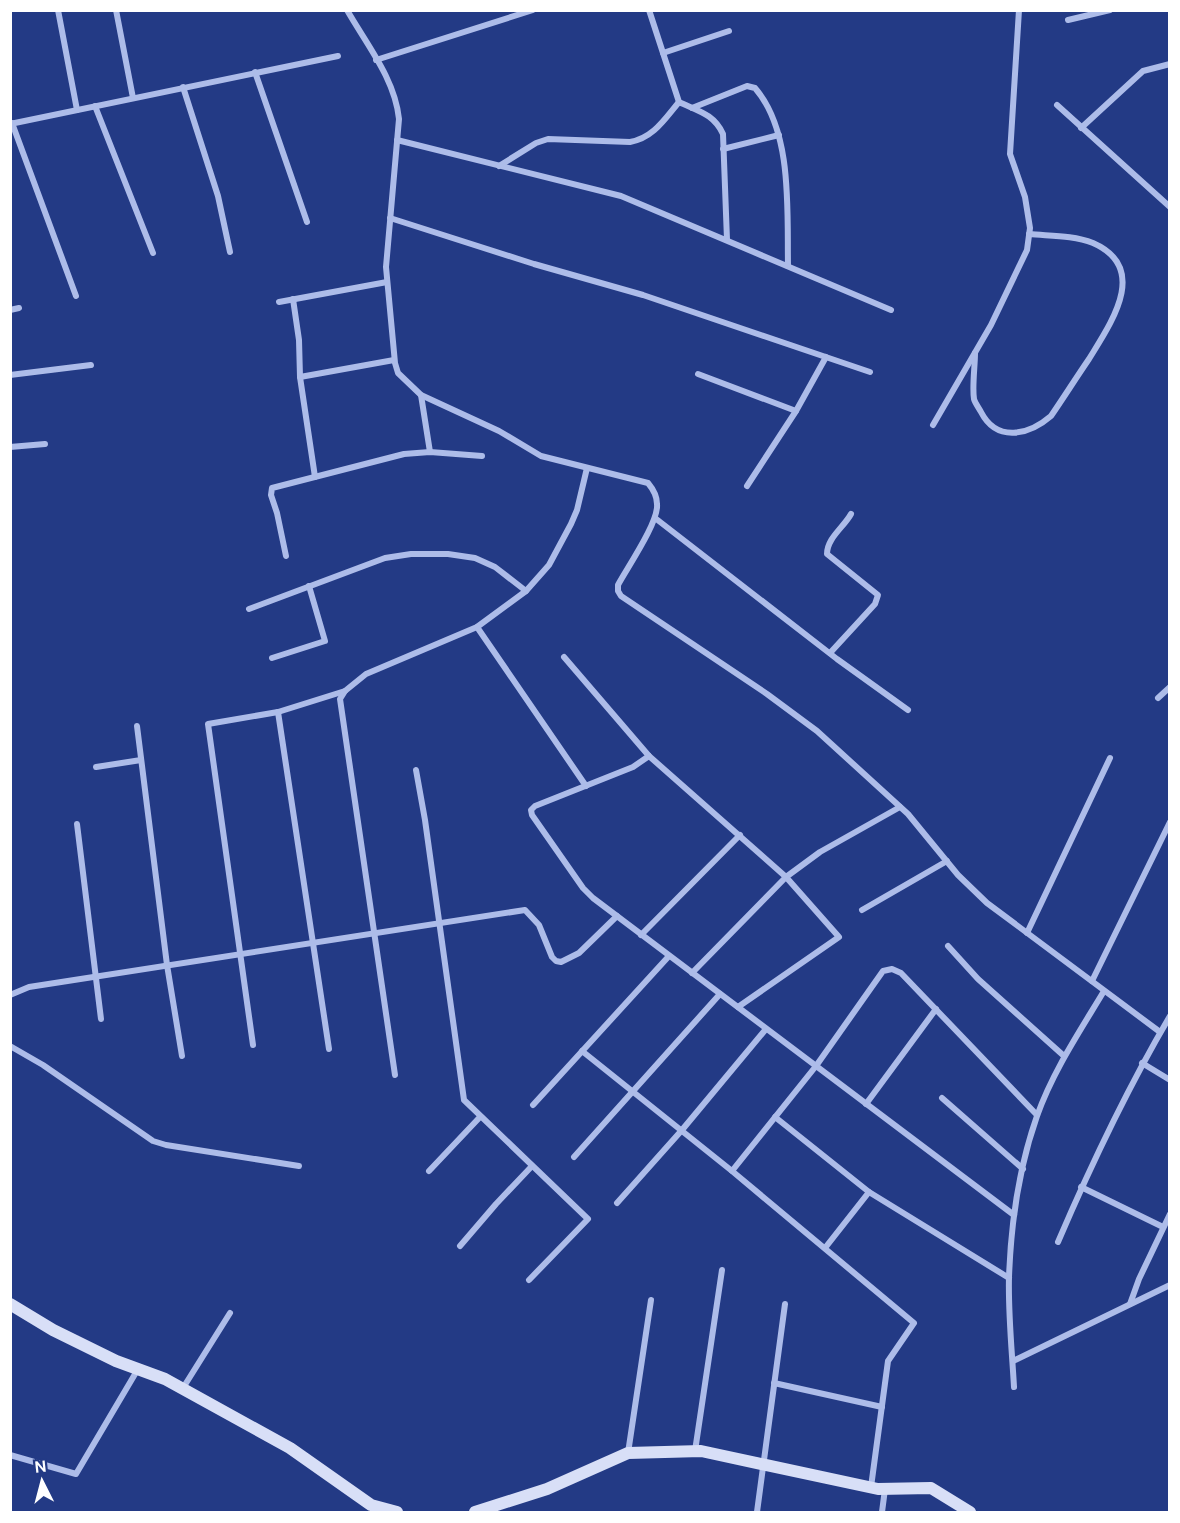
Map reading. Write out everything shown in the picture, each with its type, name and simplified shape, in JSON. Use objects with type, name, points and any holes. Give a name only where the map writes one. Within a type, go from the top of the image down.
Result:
[{"type":"street","points":[[58,10],[77,110]]},
{"type":"street","points":[[116,10],[133,98]]},
{"type":"street","points":[[347,10],[391,85],[397,101],[399,119],[386,267],[394,360],[398,373],[422,395],[499,430],[541,456],[648,483],[654,490],[658,505],[656,518],[618,585],[621,596],[767,694],[817,731],[900,807],[987,903],[1160,1032]]},
{"type":"street","points":[[376,60],[533,10]]},
{"type":"street","points":[[649,10],[679,102],[710,116],[718,122],[723,134],[727,240]]},
{"type":"street","points":[[933,425],[991,325],[1027,250],[1030,228],[1024,197],[1011,154],[1019,10]]},
{"type":"street","points":[[1068,20],[1110,10]]},
{"type":"street","points":[[663,52],[729,31]]},
{"type":"street","points":[[76,296],[11,124],[338,56]]},
{"type":"street","points":[[1081,128],[1143,71],[1170,64]]},
{"type":"street","points":[[255,72],[308,222]]},
{"type":"street","points":[[692,108],[747,86],[755,88],[765,102],[779,135],[787,196],[788,266]]},
{"type":"street","points":[[183,87],[218,196],[230,252]]},
{"type":"street","points":[[499,166],[536,143],[548,139],[630,142],[642,140],[653,133],[679,102]]},
{"type":"street","points":[[1056,105],[1170,207]]},
{"type":"street","points":[[95,106],[153,253]]},
{"type":"street","points":[[723,149],[779,135]]},
{"type":"street","points":[[397,140],[621,196],[891,310]]},
{"type":"street","points":[[390,218],[534,264],[643,295],[870,372]]},
{"type":"street","points":[[975,352],[974,399],[986,423],[1004,431],[1019,433],[1039,426],[1051,416],[1114,319],[1122,290],[1121,268],[1110,254],[1093,243],[1079,239],[1029,234]]},
{"type":"street","points":[[279,302],[387,282]]},
{"type":"street","points":[[293,299],[299,340],[300,377],[315,477]]},
{"type":"street","points":[[10,310],[20,308]]},
{"type":"street","points":[[747,486],[796,411],[826,357]]},
{"type":"street","points":[[300,377],[394,360]]},
{"type":"street","points":[[10,375],[91,365]]},
{"type":"street","points":[[698,374],[796,411]]},
{"type":"street","points":[[422,395],[430,452]]},
{"type":"street","points":[[10,447],[45,444]]},
{"type":"street","points":[[286,556],[271,495],[272,488],[404,454],[430,452],[482,456]]},
{"type":"street","points":[[395,1075],[340,699],[345,691],[366,674],[477,627],[526,591],[549,565],[571,524],[577,510],[586,468]]},
{"type":"street","points":[[830,653],[875,603],[878,595],[827,554],[827,546],[851,514]]},
{"type":"street","points":[[656,518],[830,653],[908,710]]},
{"type":"street","points":[[249,609],[385,558],[411,554],[448,554],[475,558],[495,567],[526,591]]},
{"type":"street","points":[[272,658],[325,641],[309,586]]},
{"type":"street","points":[[477,627],[586,786]]},
{"type":"street","points":[[564,657],[649,756],[786,877],[839,937],[738,1007]]},
{"type":"street","points":[[1158,698],[1170,687]]},
{"type":"street","points":[[253,1045],[208,724],[278,712],[345,691]]},
{"type":"street","points":[[278,712],[329,1049]]},
{"type":"street","points":[[137,726],[167,965],[182,1056]]},
{"type":"street","points":[[649,756],[633,767],[535,806],[531,810],[532,815],[584,888],[593,898],[669,956],[1014,1215]]},
{"type":"street","points":[[1027,933],[1110,758]]},
{"type":"street","points":[[96,766],[141,760]]},
{"type":"street","points":[[416,770],[440,922],[464,1100],[588,1219],[529,1280]]},
{"type":"street","points":[[692,973],[786,877],[820,852],[900,807]]},
{"type":"street","points":[[1092,981],[1170,822]]},
{"type":"street","points":[[77,824],[101,1020]]},
{"type":"street","points":[[641,934],[740,835]]},
{"type":"street","points":[[862,910],[947,861]]},
{"type":"street","points":[[10,995],[29,987],[525,910],[539,925],[552,957],[561,962],[579,953],[617,916]]},
{"type":"street","points":[[948,946],[978,979],[1064,1056]]},
{"type":"street","points":[[533,1105],[669,956]]},
{"type":"street","points":[[732,1171],[816,1066],[883,972],[892,969],[901,973],[1038,1115]]},
{"type":"street","points":[[1014,1387],[1009,1278],[1014,1215],[1023,1169],[1038,1115],[1064,1056],[1104,991]]},
{"type":"street","points":[[574,1156],[720,994]]},
{"type":"street","points":[[867,1104],[936,1009]]},
{"type":"street","points":[[1058,1242],[1081,1187],[1142,1063],[1170,1016]]},
{"type":"street","points":[[618,1203],[766,1029]]},
{"type":"street","points":[[10,1046],[43,1065],[153,1141],[298,1166]]},
{"type":"street","points":[[582,1051],[682,1130],[914,1323],[888,1361],[871,1487]]},
{"type":"street","points":[[1142,1063],[1170,1080]]},
{"type":"street","points":[[942,1098],[1023,1169]]},
{"type":"street","points":[[429,1172],[480,1117]]},
{"type":"street","points":[[775,1118],[869,1192],[1009,1278]]},
{"type":"street","points":[[460,1246],[532,1166]]},
{"type":"street","points":[[1081,1187],[1163,1227]]},
{"type":"street","points":[[825,1248],[869,1192]]},
{"type":"street","points":[[1130,1304],[1138,1280],[1170,1214]]},
{"type":"street","points":[[695,1451],[722,1269]]},
{"type":"street","points":[[1013,1361],[1170,1285]]},
{"type":"street","points":[[627,1454],[651,1300]]},
{"type":"street","points":[[10,1304],[53,1330],[116,1361],[183,1388],[290,1448],[371,1506],[397,1512]]},
{"type":"street","points":[[757,1512],[785,1304]]},
{"type":"street","points":[[183,1388],[230,1312]]},
{"type":"street","points":[[10,1455],[76,1474],[138,1369]]},
{"type":"street","points":[[774,1383],[882,1407]]},
{"type":"street","points":[[475,1512],[547,1489],[627,1454],[695,1451],[871,1487],[932,1488],[970,1512]]},
{"type":"street","points":[[882,1512],[885,1489]]}]
